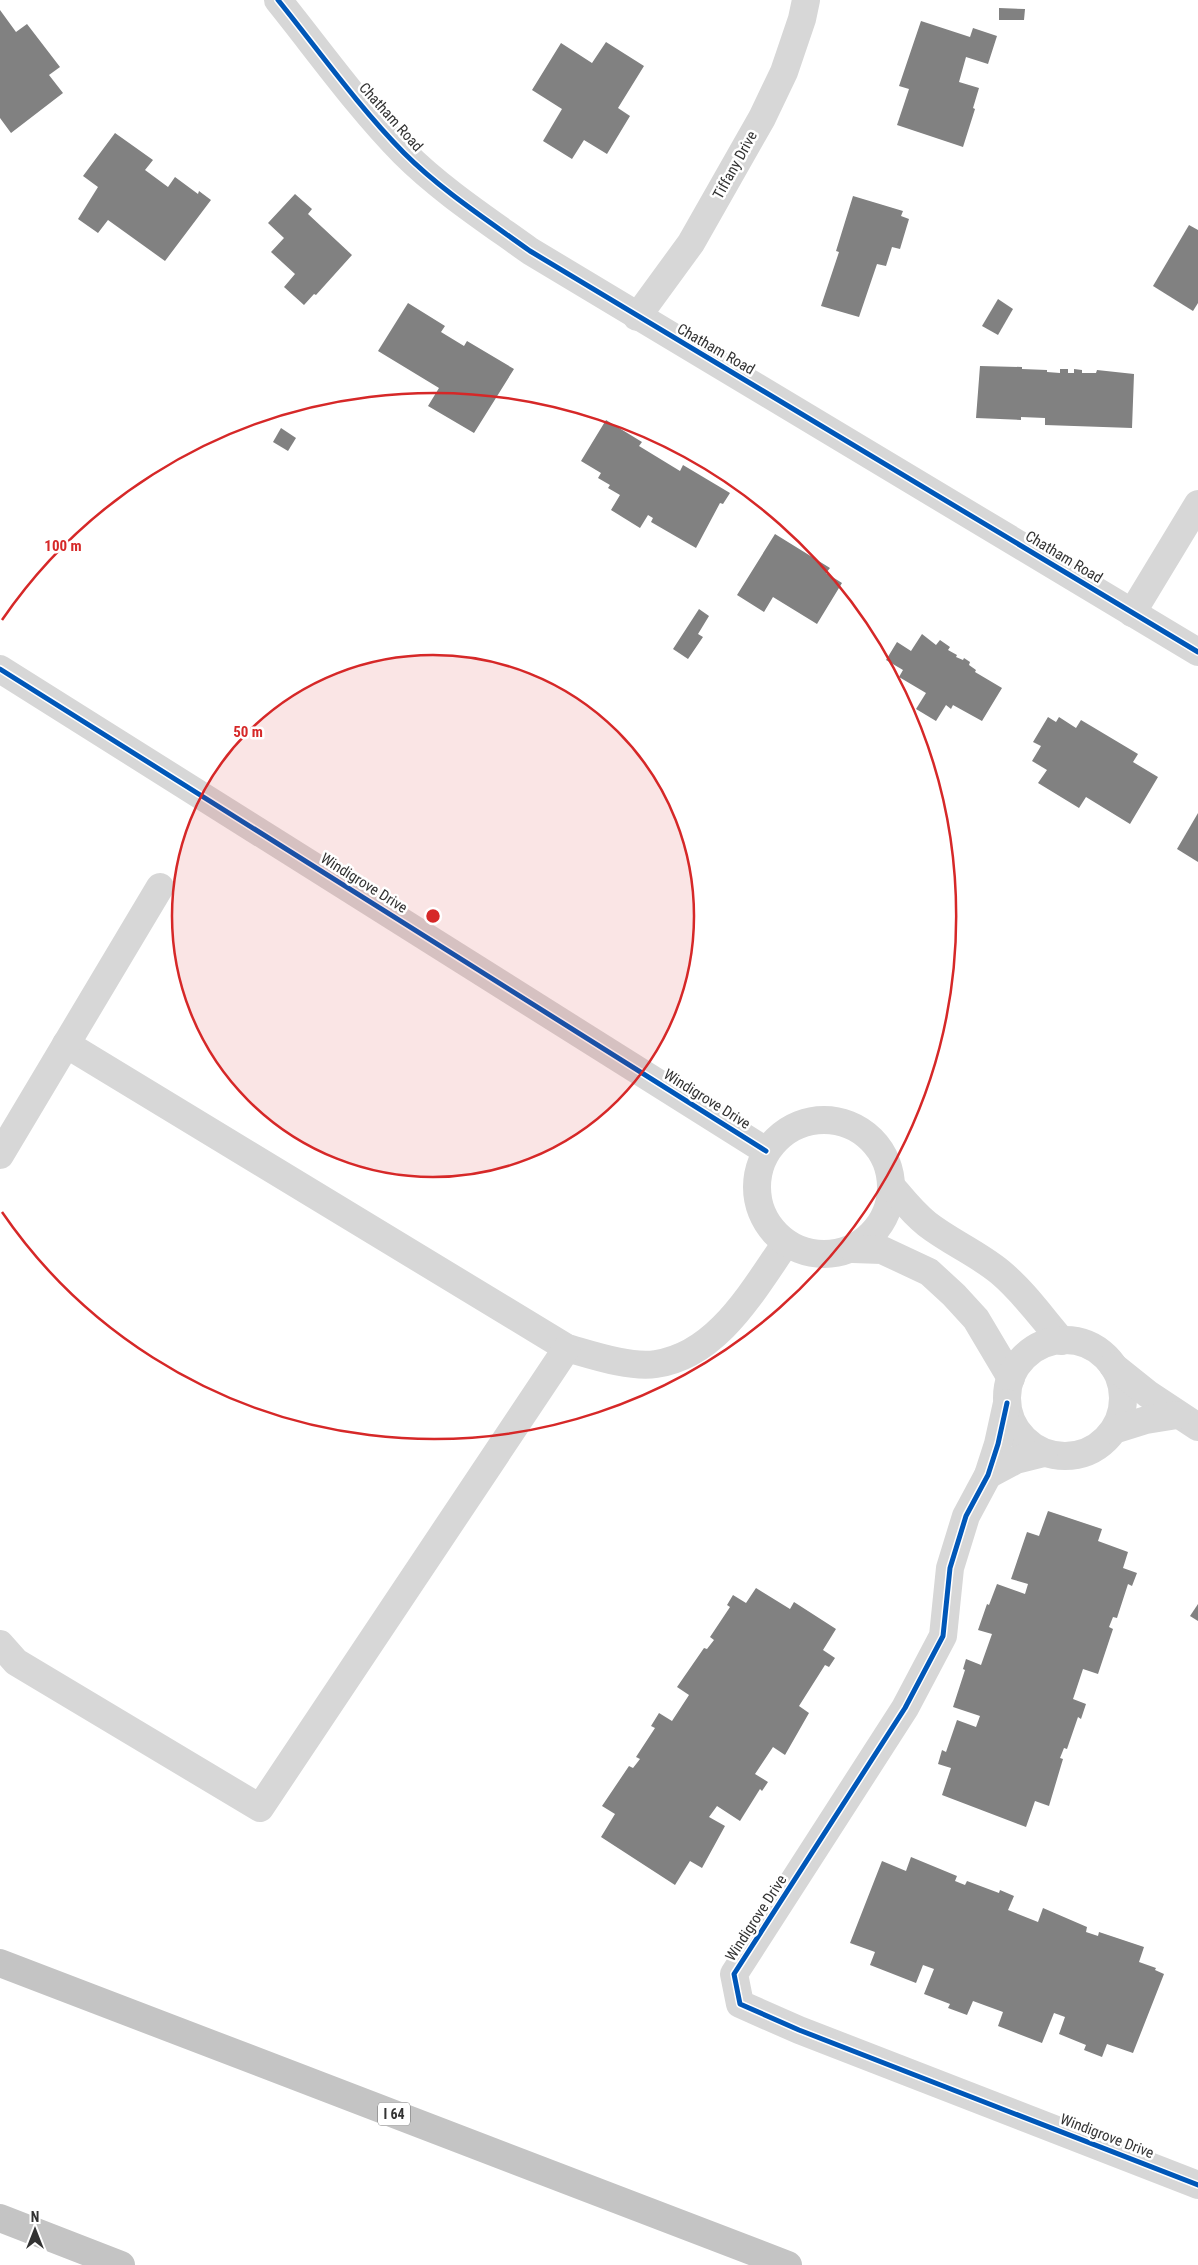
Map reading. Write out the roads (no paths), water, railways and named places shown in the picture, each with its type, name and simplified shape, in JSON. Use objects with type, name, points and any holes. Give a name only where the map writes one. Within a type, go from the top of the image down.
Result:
[{"type":"highway","name":"I 64","points":[[0,1963],[788,2265]]},
{"type":"highway","points":[[0,2218],[121,2265]]},
{"type":"street","name":"Chatham Road","points":[[278,0],[360,103],[405,153],[453,194],[530,251],[637,317],[924,486],[1198,652]]},
{"type":"street","name":"Tiffany Drive","points":[[637,317],[691,242],[762,118],[784,72],[802,19],[806,0]]},
{"type":"street","points":[[1132,613],[1198,504]]},
{"type":"street","name":"Windigrove Drive","points":[[0,669],[766,1152]]},
{"type":"street","points":[[0,1155],[160,887]]},
{"type":"street","points":[[66,1044],[567,1348],[616,1361],[655,1364],[685,1355],[708,1341],[740,1308],[786,1243]]},
{"type":"street","points":[[852,1249],[869,1238],[881,1224],[889,1207],[892,1188],[891,1174],[879,1147],[857,1128],[843,1122],[821,1120],[800,1124],[775,1140],[766,1152],[759,1167],[756,1184],[758,1201],[764,1218],[773,1232],[786,1243],[807,1253],[830,1255],[852,1249],[882,1250],[929,1272],[976,1319],[1009,1391]]},
{"type":"street","points":[[892,1188],[914,1213],[928,1225],[976,1254],[1007,1279],[1020,1291],[1062,1341]]},
{"type":"street","points":[[1113,1366],[1120,1381],[1121,1414],[1114,1430],[1104,1442],[1090,1451],[1076,1456],[1060,1457],[1044,1453],[1019,1435],[1010,1420],[1009,1391],[1013,1371],[1024,1357],[1038,1347],[1054,1341],[1070,1341],[1087,1345],[1102,1354],[1113,1366],[1188,1421]]},
{"type":"street","points":[[0,1644],[16,1662],[260,1808],[567,1348]]},
{"type":"street","name":"Windigrove Drive","points":[[1009,1391],[998,1444],[988,1475],[966,1516],[950,1568],[943,1636],[905,1708],[734,1974],[740,2004],[799,2030],[1198,2185]]},
{"type":"street","points":[[1114,1430],[1146,1420],[1188,1421]]},
{"type":"street","points":[[988,1475],[1016,1460],[1044,1453]]}]
